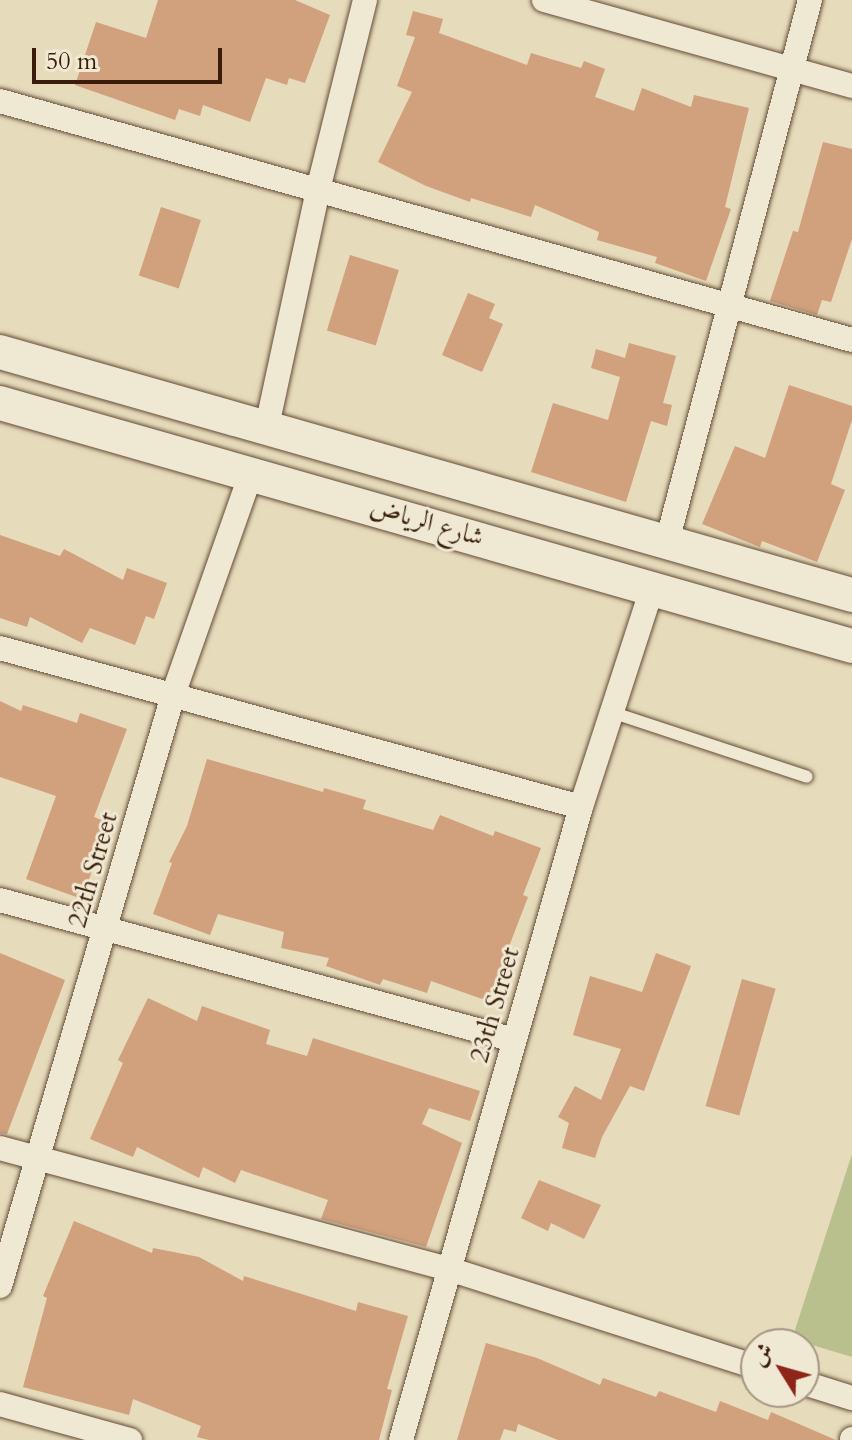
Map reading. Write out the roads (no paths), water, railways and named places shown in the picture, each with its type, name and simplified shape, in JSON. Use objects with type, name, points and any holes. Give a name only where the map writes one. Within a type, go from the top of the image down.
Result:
[{"type":"main road","name":"شارع الرياض","points":[[0,352],[852,595]]},
{"type":"main road","name":"شارع الرياض","points":[[0,403],[852,646]]},
{"type":"street","points":[[267,426],[318,190],[365,0]]},
{"type":"street","points":[[544,0],[852,86]]},
{"type":"street","points":[[667,542],[727,305],[810,0]]},
{"type":"street","points":[[0,101],[852,340]]},
{"type":"street","name":"22th Street","points":[[0,1286],[173,695],[251,473]]},
{"type":"street","name":"23th Street","points":[[401,1440],[581,807],[652,588]]},
{"type":"street","points":[[0,648],[581,807]]},
{"type":"street","points":[[0,900],[514,1040]]},
{"type":"street","points":[[0,1148],[449,1269],[740,1362]]},
{"type":"street","points":[[820,1388],[852,1398]]},
{"type":"street","points":[[0,1404],[130,1440]]},
{"type":"lane","points":[[611,712],[807,777]]}]
